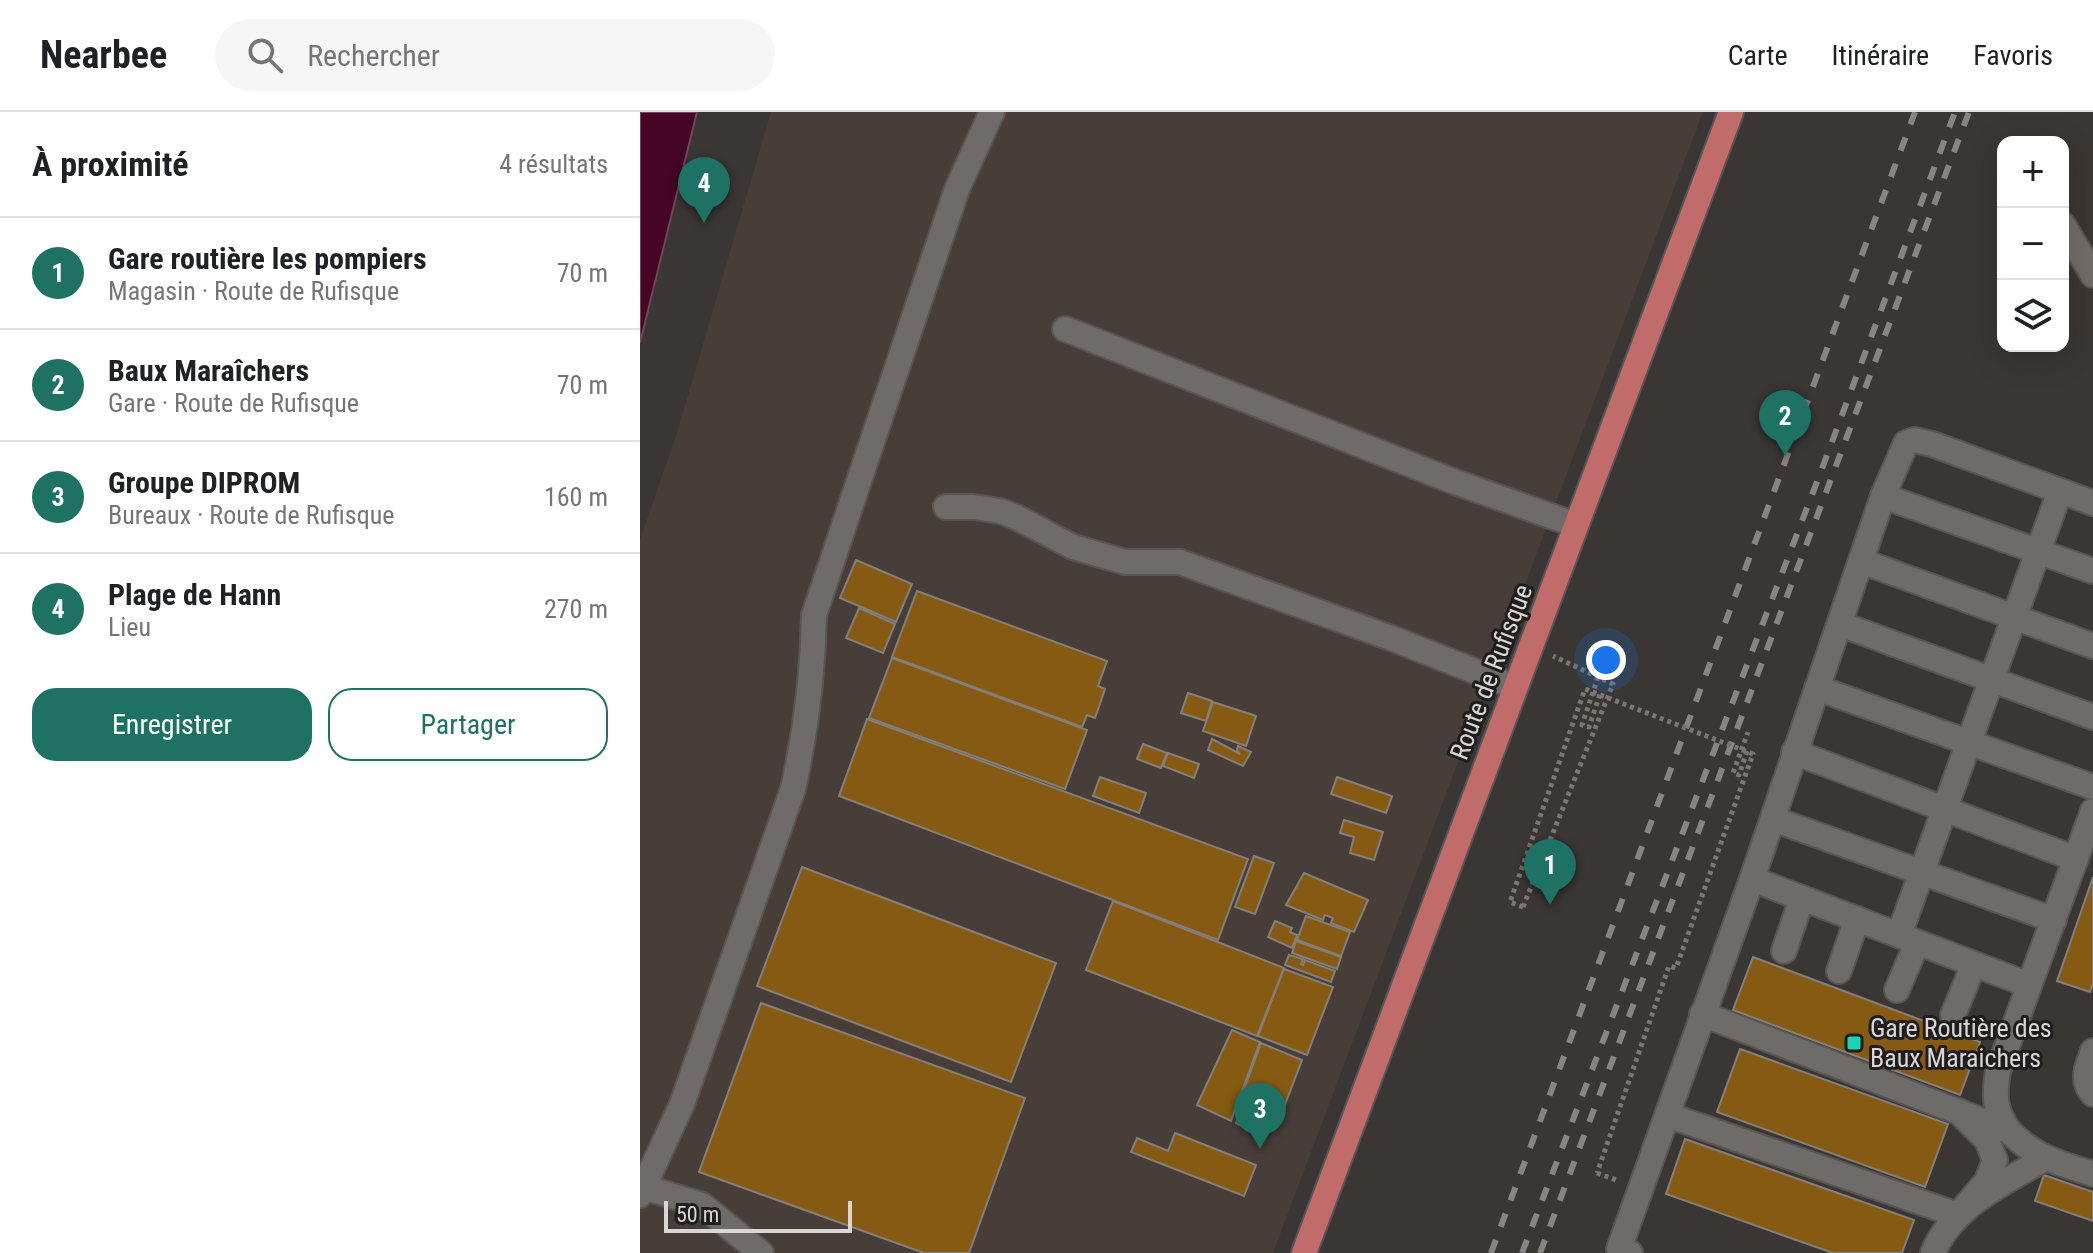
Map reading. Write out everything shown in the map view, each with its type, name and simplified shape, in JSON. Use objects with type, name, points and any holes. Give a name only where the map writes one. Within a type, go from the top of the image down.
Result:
[{"type":"main road","name":"Route de Rufisque","points":[[1304,1253],[1731,112]]},
{"type":"lane","points":[[761,1253],[702,1205],[641,1189],[682,1104],[793,789],[813,673],[814,615],[957,189],[992,112]]},
{"type":"lane","points":[[2069,231],[2086,248],[2093,275]]},
{"type":"lane","points":[[1065,329],[1455,482],[1576,525]]},
{"type":"lane","points":[[1630,1253],[1619,1249],[1752,879],[1883,496],[1904,447],[1914,440],[2093,503]]},
{"type":"lane","points":[[1897,990],[1922,872],[2060,491]]},
{"type":"lane","points":[[1883,496],[2093,571]]},
{"type":"lane","points":[[946,507],[1000,511],[1073,547],[1125,562],[1180,562],[1364,628],[1515,687]]},
{"type":"lane","points":[[1861,561],[2093,646]]},
{"type":"lane","points":[[1840,624],[2093,717]]},
{"type":"lane","points":[[1817,688],[2093,787]]},
{"type":"lane","points":[[1794,752],[2076,859]]},
{"type":"lane","points":[[2093,811],[1998,1071],[1994,1096],[1998,1116],[2023,1146],[2044,1159],[2093,1174]]},
{"type":"lane","points":[[1773,819],[2054,920]]},
{"type":"lane","points":[[1752,879],[2029,985]]},
{"type":"lane","points":[[1784,951],[1802,898]]},
{"type":"lane","points":[[1839,971],[1857,919]]},
{"type":"lane","points":[[1953,1015],[1974,964]]},
{"type":"lane","points":[[1702,1014],[2009,1131]]},
{"type":"lane","points":[[2093,1051],[2085,1076],[2093,1094]]},
{"type":"lane","points":[[1933,1253],[1945,1230],[1987,1181],[1995,1160],[1987,1140],[1958,1111]]},
{"type":"lane","points":[[1667,1115],[1958,1215]]},
{"type":"lane","points":[[1958,1215],[2044,1159]]},
{"type":"path","points":[[1531,646],[1613,684],[1523,907],[1510,902],[1585,689],[1600,694],[1747,751],[1753,754],[1676,968],[1669,966],[1597,1173]]},
{"type":"path","points":[[1598,677],[1582,725],[1589,727],[1600,694]]},
{"type":"path","points":[[1747,751],[1739,775],[1733,773],[1748,732]]},
{"type":"shaded area","points":[[640,112],[697,112],[640,343]]},
{"type":"shaded area","points":[[771,112],[1703,112],[1273,1253],[640,1253],[640,540],[677,433]]},
{"type":"building","points":[[856,560],[912,584],[896,622],[840,598]]},
{"type":"building","points":[[917,591],[1107,661],[1098,686],[1105,689],[1095,718],[1087,715],[1082,727],[892,657]]},
{"type":"building","points":[[859,608],[895,624],[883,653],[846,638]]},
{"type":"building","points":[[892,658],[1087,730],[1065,789],[869,718]]},
{"type":"building","points":[[1188,693],[1212,701],[1206,721],[1181,713]]},
{"type":"building","points":[[1213,702],[1256,716],[1246,746],[1203,731]]},
{"type":"building","points":[[867,719],[1248,859],[1218,940],[839,796]]},
{"type":"building","points":[[1212,739],[1240,754],[1238,746],[1251,752],[1243,766],[1208,750]]},
{"type":"building","points":[[1143,744],[1167,753],[1161,768],[1137,759]]},
{"type":"building","points":[[1168,753],[1199,764],[1194,778],[1163,766]]},
{"type":"building","points":[[1100,777],[1146,793],[1139,813],[1093,796]]},
{"type":"building","points":[[1337,777],[1392,796],[1386,813],[1331,794]]},
{"type":"building","points":[[1344,820],[1383,832],[1374,860],[1350,853],[1354,837],[1340,833]]},
{"type":"building","points":[[1254,856],[1274,863],[1255,914],[1235,907]]},
{"type":"building","points":[[802,867],[1056,963],[1011,1082],[757,986]]},
{"type":"building","points":[[1304,873],[1368,900],[1354,932],[1331,923],[1333,918],[1325,915],[1323,920],[1286,905]]},
{"type":"building","points":[[2093,877],[2093,983],[2090,992],[2057,981]]},
{"type":"building","points":[[1113,901],[1284,968],[1257,1036],[1086,970]]},
{"type":"building","points":[[1306,916],[1350,932],[1341,956],[1297,940]]},
{"type":"building","points":[[1275,921],[1292,928],[1290,932],[1297,935],[1292,948],[1268,937]]},
{"type":"building","points":[[1296,941],[1341,957],[1337,969],[1292,953]]},
{"type":"building","points":[[1289,955],[1303,959],[1303,965],[1305,960],[1335,971],[1331,982],[1285,965]]},
{"type":"building","points":[[1753,957],[1980,1042],[1960,1095],[1733,1010]]},
{"type":"building","points":[[1284,969],[1333,987],[1307,1055],[1258,1036]]},
{"type":"building","points":[[761,1003],[1025,1098],[969,1253],[924,1253],[699,1172]]},
{"type":"building","points":[[1232,1030],[1260,1042],[1231,1121],[1197,1105]]},
{"type":"building","points":[[1261,1043],[1302,1060],[1276,1128],[1253,1132],[1236,1123],[1239,1115],[1254,1121],[1256,1118],[1237,1109]]},
{"type":"building","points":[[1740,1049],[1948,1124],[1925,1187],[1717,1112]]},
{"type":"building","points":[[1175,1133],[1256,1165],[1244,1196],[1131,1152],[1137,1138],[1168,1151]]},
{"type":"building","points":[[1685,1139],[1914,1220],[1902,1253],[1833,1253],[1666,1194]]},
{"type":"building","points":[[2044,1175],[2093,1192],[2093,1221],[2035,1201]]},
{"type":"railway","points":[[1491,1253],[1915,112]]},
{"type":"railway","points":[[1522,1253],[1955,112]]},
{"type":"railway","points":[[1540,1253],[1969,112]]},
{"type":"place","name":"Plage de Hann","points":[[704,223]]},
{"type":"place","name":"Baux Maraîchers","points":[[1785,456]]},
{"type":"place","name":"Gare routière les pompiers","points":[[1550,905]]},
{"type":"place","name":"Gare Routière des Baux Maraichers","points":[[1854,1043]]},
{"type":"place","name":"Groupe DIPROM","points":[[1260,1149]]}]
